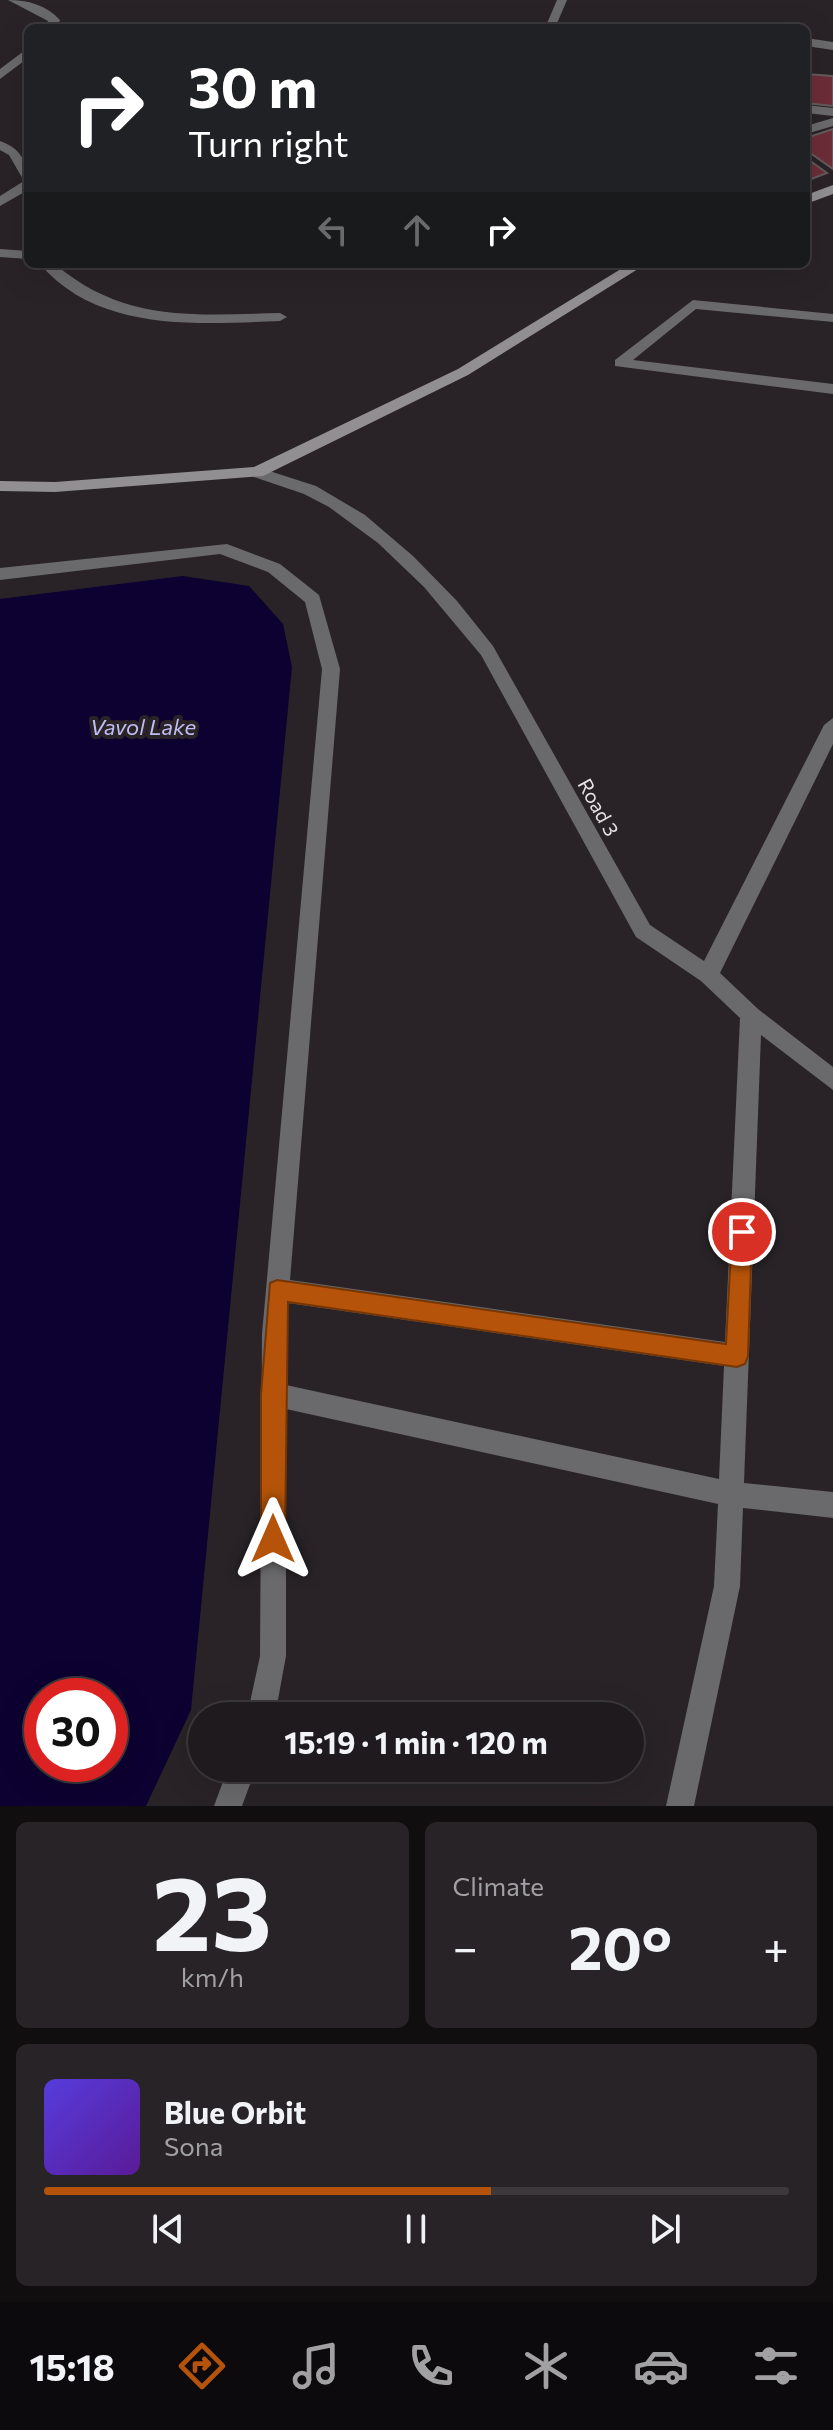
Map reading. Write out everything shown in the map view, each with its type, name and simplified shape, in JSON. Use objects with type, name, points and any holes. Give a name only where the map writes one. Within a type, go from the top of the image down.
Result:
[{"type":"street","points":[[14,0],[45,12],[54,20],[52,24]]},
{"type":"street","points":[[810,43],[833,46]]},
{"type":"street","points":[[0,75],[23,64]]},
{"type":"street","points":[[810,109],[833,112]]},
{"type":"street","points":[[810,129],[833,122]]},
{"type":"street","points":[[0,145],[14,153],[24,171]]},
{"type":"street","points":[[0,202],[24,187]]},
{"type":"street","points":[[810,198],[833,189]]},
{"type":"street","points":[[0,253],[24,255]]},
{"type":"street","points":[[51,268],[69,288],[111,307],[160,320],[280,317]]},
{"type":"street","name":"Road 3","points":[[0,486],[55,487],[257,472],[463,372],[632,268]]},
{"type":"street","points":[[833,318],[693,304],[620,363],[833,389]]},
{"type":"street","name":"Road 3","points":[[257,472],[311,491],[354,518],[427,578],[460,613],[487,651],[643,931],[708,975],[751,1015],[833,1080]]},
{"type":"street","points":[[0,574],[221,548],[274,568],[313,599],[331,669],[277,1290],[273,1394],[273,1656],[264,1702]]},
{"type":"street","points":[[708,975],[833,725]]},
{"type":"street","points":[[680,1806],[727,1586],[751,1015]]},
{"type":"street","points":[[277,1290],[737,1356]]},
{"type":"street","points":[[273,1394],[731,1494],[833,1505]]},
{"type":"street","points":[[228,1806],[237,1782]]},
{"type":"lane","points":[[552,24],[562,0]]},
{"type":"water","name":"Vavol Lake","points":[[183,576],[249,586],[283,624],[292,667],[192,1702],[188,1702],[188,1716],[146,1806],[0,1806],[0,599]]},
{"type":"building","points":[[810,74],[833,76],[833,106],[810,103]]},
{"type":"building","points":[[833,129],[833,169],[810,153],[810,137]]},
{"type":"building","points":[[810,161],[827,173],[810,179]]},
{"type":"route","points":[[273,1539],[277,1290],[737,1356],[742,1232]]}]
